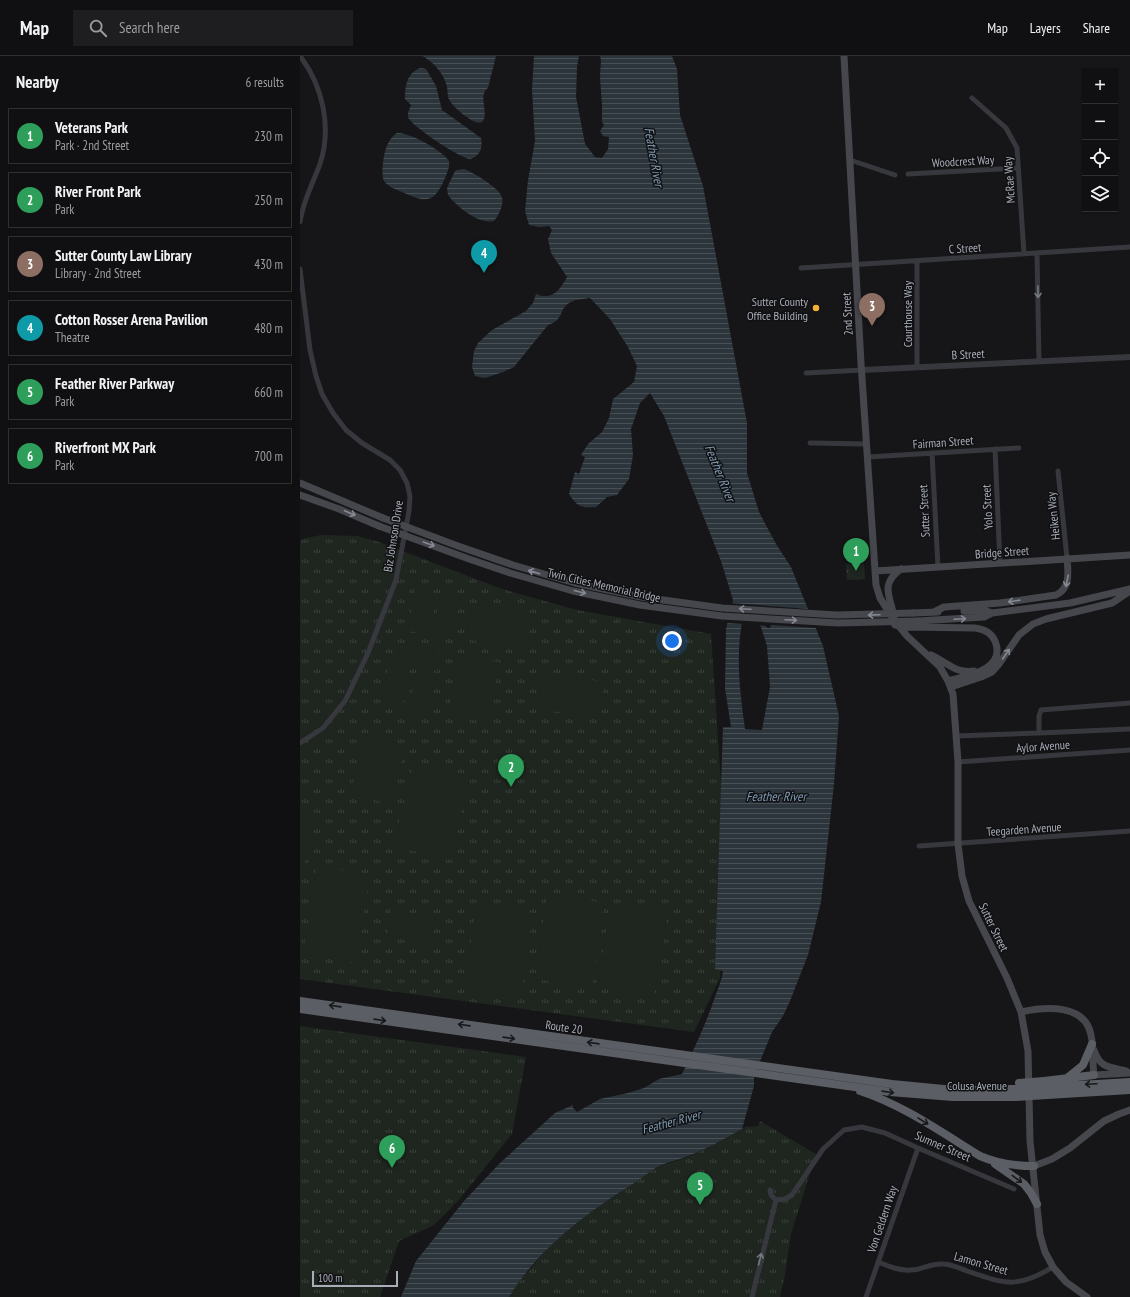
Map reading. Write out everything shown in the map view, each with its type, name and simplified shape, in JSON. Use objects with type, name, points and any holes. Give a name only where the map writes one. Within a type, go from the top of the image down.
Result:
[{"type":"highway","name":"Route 20","points":[[300,1001],[825,1079]]},
{"type":"highway","name":"Route 20","points":[[300,1008],[825,1079]]},
{"type":"highway","points":[[1045,1088],[1067,1078],[1083,1065],[1092,1044]]},
{"type":"highway","points":[[1067,1078],[1094,1075]]},
{"type":"highway","name":"Colusa Avenue","points":[[825,1079],[836,1084],[890,1092],[935,1096],[974,1098],[1012,1090]]},
{"type":"highway","name":"Colusa Avenue","points":[[825,1079],[971,1090],[1012,1090],[1130,1082]]},
{"type":"highway","points":[[836,1084],[872,1095],[895,1106],[990,1160],[1024,1184],[1038,1204]]},
{"type":"highway","name":"Colusa Avenue","points":[[1045,1088],[1130,1090]]},
{"type":"highway","points":[[990,1160],[1003,1164],[1034,1166]]},
{"type":"main road","name":"2nd Street","points":[[844,56],[874,571]]},
{"type":"main road","name":"Twin Cities Memorial Bridge","points":[[300,483],[383,518],[464,549],[575,583],[641,597],[722,608],[856,616],[934,612]]},
{"type":"main road","name":"Twin Cities Memorial Bridge","points":[[300,488],[333,499],[336,498]]},
{"type":"main road","name":"Twin Cities Memorial Bridge","points":[[300,495],[468,559],[510,573],[581,593],[634,604],[682,612],[722,616],[838,623],[877,623],[984,617],[992,613]]},
{"type":"main road","name":"Bridge Street","points":[[874,571],[1130,554]]},
{"type":"main road","points":[[934,612],[944,608],[1000,603],[1056,595],[1063,591],[1067,583],[1067,558]]},
{"type":"main road","points":[[894,620],[893,607],[888,597],[887,590],[892,577],[901,569]]},
{"type":"main road","name":"Sutter Street","points":[[874,571],[880,598],[894,620],[907,636],[936,663],[950,684],[954,702],[958,762],[958,844],[962,876],[969,901],[1007,978],[1021,1012],[1028,1051],[1029,1114],[1040,1235],[1045,1252],[1053,1267],[1066,1282],[1087,1297]]},
{"type":"main road","points":[[934,612],[984,610],[992,613],[1070,603],[1130,590]]},
{"type":"main road","points":[[950,684],[981,677],[992,672],[1019,635],[1036,622],[1112,603],[1130,590]]},
{"type":"main road","points":[[877,623],[907,627],[975,628],[989,633],[996,643],[996,655],[992,663],[988,668],[950,684]]},
{"type":"main road","points":[[922,650],[941,659],[956,670],[964,672],[978,672]]},
{"type":"main road","points":[[1021,1012],[1038,1009],[1057,1009],[1072,1012],[1080,1016],[1085,1021],[1091,1034],[1094,1075],[1130,1072]]},
{"type":"main road","points":[[1092,1044],[1098,1060],[1102,1064],[1130,1072]]},
{"type":"main road","points":[[1034,1166],[1052,1159],[1062,1153],[1104,1121],[1130,1110]]},
{"type":"street","points":[[300,56],[311,72],[319,93],[324,114],[325,134],[321,158],[303,204],[300,222]]},
{"type":"street","name":"McRae Way","points":[[972,98],[1006,128],[1017,148],[1024,254]]},
{"type":"street","points":[[850,160],[895,175]]},
{"type":"street","name":"Woodcrest Way","points":[[908,174],[1018,168]]},
{"type":"street","name":"C Street","points":[[801,268],[1130,247]]},
{"type":"street","points":[[1037,253],[1039,361]]},
{"type":"street","name":"Courthouse Way","points":[[917,261],[917,367]]},
{"type":"street","name":"Biz Johnson Drive","points":[[300,269],[310,350],[322,394],[332,413],[346,430],[362,443],[390,460],[400,470],[407,483],[410,496],[408,518],[396,580],[368,653],[345,701],[323,728],[300,743]]},
{"type":"street","name":"B Street","points":[[806,372],[1130,357]]},
{"type":"street","points":[[810,443],[867,444]]},
{"type":"street","name":"Fairman Street","points":[[868,457],[1019,448]]},
{"type":"street","name":"Yolo Street","points":[[995,449],[1000,563]]},
{"type":"street","name":"Sutter Street","points":[[932,453],[938,567]]},
{"type":"street","name":"Heiken Way","points":[[1058,471],[1067,558]]},
{"type":"street","points":[[1039,734],[1039,716],[1041,710],[1130,703]]},
{"type":"street","points":[[956,736],[1039,734],[1130,728]]},
{"type":"street","name":"Aylor Avenue","points":[[958,762],[1130,750]]},
{"type":"street","name":"Teegarden Avenue","points":[[919,846],[1130,831]]},
{"type":"street","name":"Sumner Street","points":[[776,1200],[785,1199],[792,1195],[823,1149],[844,1130],[862,1127],[885,1133],[1014,1189]]},
{"type":"street","name":"Von Geldern Way","points":[[866,1297],[918,1148]]},
{"type":"street","points":[[752,1297],[776,1200],[771,1195],[770,1190]]},
{"type":"street","name":"Lamon Street","points":[[878,1262],[897,1269],[911,1270],[923,1268],[934,1263],[946,1264],[1004,1283],[1024,1281],[1039,1276],[1053,1267]]},
{"type":"green space","points":[[321,535],[358,536],[379,542],[502,589],[577,610],[711,634],[725,843],[720,978],[694,1032],[300,979],[300,542],[302,539]]},
{"type":"green space","points":[[864,563],[865,579],[847,580],[846,564]]},
{"type":"green space","points":[[415,590],[435,594],[427,634],[408,631]]},
{"type":"green space","points":[[440,595],[460,599],[453,639],[433,636]]},
{"type":"green space","points":[[471,603],[533,614],[526,650],[466,639]]},
{"type":"green space","points":[[400,644],[440,650],[437,671],[396,664]]},
{"type":"green space","points":[[457,656],[499,662],[490,722],[448,716]]},
{"type":"green space","points":[[388,669],[408,672],[402,711],[381,707]]},
{"type":"green space","points":[[416,672],[436,676],[428,716],[409,713]]},
{"type":"green space","points":[[543,673],[604,682],[599,718],[539,709]]},
{"type":"green space","points":[[366,735],[406,746],[389,804],[350,793]]},
{"type":"green space","points":[[414,763],[470,777],[449,860],[393,846]]},
{"type":"green space","points":[[300,809],[316,813],[300,882]]},
{"type":"green space","points":[[317,866],[370,875],[356,963],[303,954]]},
{"type":"green space","points":[[547,894],[604,903],[592,987],[535,979]]},
{"type":"green space","points":[[611,903],[668,912],[654,997],[597,988]]},
{"type":"green space","points":[[476,905],[533,913],[521,998],[464,990]]},
{"type":"green space","points":[[391,910],[436,917],[432,944],[387,937]]},
{"type":"green space","points":[[300,1026],[526,1057],[512,1134],[458,1201],[434,1225],[399,1241],[380,1297],[300,1297]]},
{"type":"green space","points":[[760,1121],[816,1154],[791,1234],[780,1297],[509,1297],[515,1287],[545,1251],[570,1227],[592,1211],[659,1166],[680,1160],[706,1149],[747,1126],[758,1126]]},
{"type":"water","points":[[422,56],[496,56],[488,88],[484,95],[483,100],[485,115],[482,122],[475,122],[470,119],[452,104],[448,98],[446,82],[441,73],[430,61]]},
{"type":"water","name":"Feather River","points":[[534,56],[579,56],[576,97],[585,144],[595,157],[602,158],[608,149],[609,137],[603,136],[600,131],[604,125],[602,122],[600,56],[672,56],[677,69],[680,115],[703,186],[747,423],[747,473],[759,512],[776,544],[791,567],[823,646],[839,716],[834,784],[821,902],[808,955],[790,1001],[783,1016],[772,1032],[754,1076],[754,1086],[742,1129],[702,1150],[659,1166],[596,1208],[548,1248],[521,1279],[509,1297],[401,1297],[416,1261],[464,1201],[500,1163],[555,1113],[573,1105],[573,1108],[577,1112],[600,1099],[628,1093],[644,1088],[659,1079],[682,1074],[708,1017],[723,971],[715,969],[723,727],[731,727],[725,688],[726,629],[733,600],[721,561],[664,416],[650,393],[640,403],[631,429],[633,455],[629,479],[617,495],[607,497],[596,507],[583,507],[577,504],[569,494],[575,472],[579,474],[585,457],[581,455],[588,444],[602,432],[609,418],[613,399],[634,382],[637,366],[628,347],[610,319],[590,298],[573,301],[564,307],[557,320],[548,325],[514,367],[485,378],[475,376],[472,367],[474,351],[478,343],[492,330],[526,311],[533,303],[536,294],[547,296],[555,293],[567,277],[551,253],[548,239],[552,230],[549,226],[539,227],[529,225],[525,211],[528,180],[535,141],[532,90]],"holes":[[[753,616],[761,627],[767,646],[770,687],[762,730],[745,729],[739,674],[739,645],[743,618]]]},
{"type":"water","points":[[421,68],[426,69],[436,86],[442,110],[481,138],[482,145],[480,151],[473,158],[470,159],[447,148],[426,134],[408,117],[408,112],[411,105],[405,99],[406,85],[410,76],[416,70]]},
{"type":"water","points":[[397,133],[409,135],[425,142],[440,152],[449,161],[449,168],[441,187],[433,197],[423,199],[410,196],[392,188],[384,181],[382,168],[385,153],[390,140]]},
{"type":"water","points":[[464,169],[491,185],[500,193],[502,197],[501,210],[494,221],[482,220],[468,214],[448,195],[447,188],[455,171]]},
{"type":"pier","points":[[730,603],[810,609],[818,628],[771,625],[770,628],[767,628],[766,626],[757,625],[751,617],[744,619],[743,624],[726,623]]},
{"type":"place","name":"Cotton Rosser Arena Pavilion","points":[[484,273]]},
{"type":"place","name":"Sutter County Office Building","points":[[816,308]]},
{"type":"place","name":"Sutter County Law Library","points":[[872,326]]},
{"type":"place","name":"Veterans Park","points":[[856,571]]},
{"type":"place","name":"River Front Park","points":[[511,787]]},
{"type":"place","name":"Riverfront MX Park","points":[[392,1168]]},
{"type":"place","name":"Feather River Parkway","points":[[700,1205]]}]
